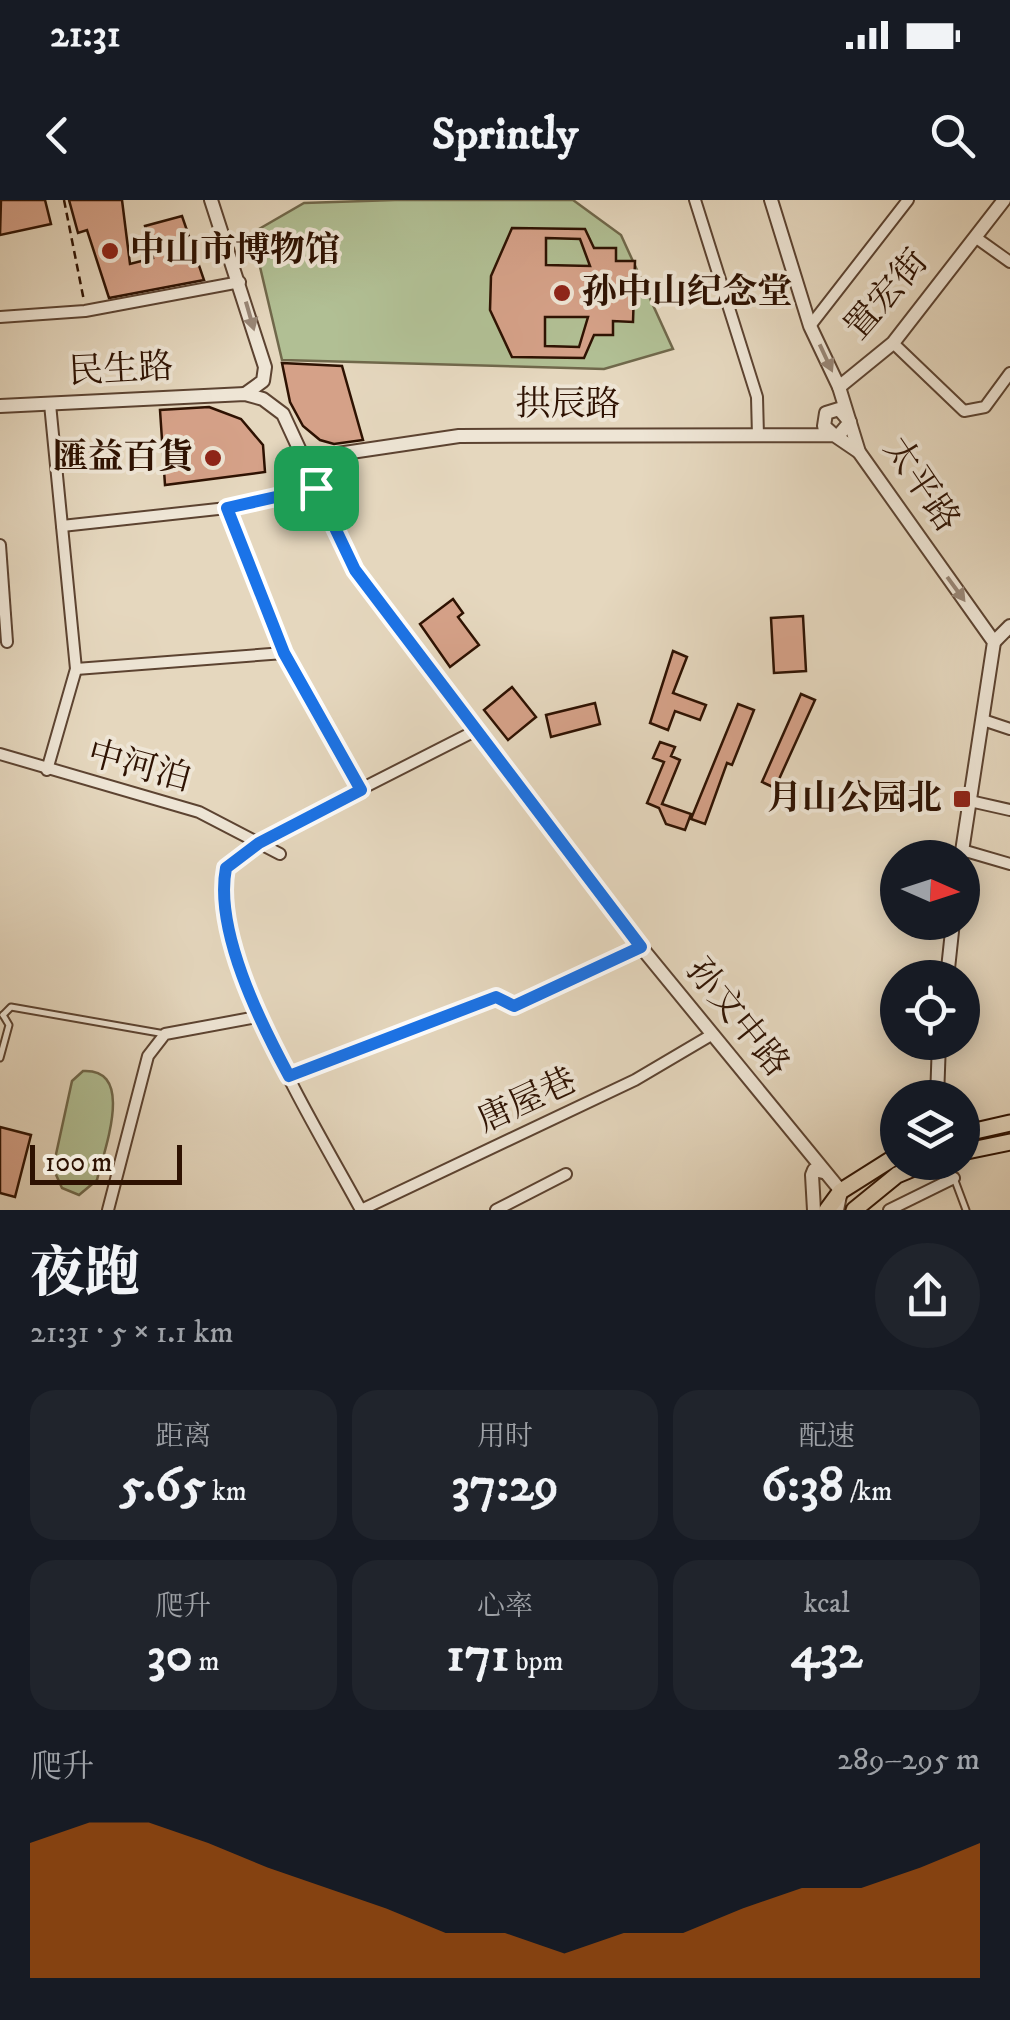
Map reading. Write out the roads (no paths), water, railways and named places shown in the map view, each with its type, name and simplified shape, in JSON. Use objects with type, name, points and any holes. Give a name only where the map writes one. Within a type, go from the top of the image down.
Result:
[{"type":"main road","points":[[980,1130],[1010,1123]]},
{"type":"main road","points":[[980,1148],[1010,1142]]},
{"type":"main road","points":[[827,1210],[841,1191],[880,1166]]},
{"type":"main road","points":[[856,1208],[891,1180]]},
{"type":"street","points":[[210,200],[265,367],[263,381],[245,394]]},
{"type":"street","points":[[694,200],[757,397],[758,436]]},
{"type":"street","name":"太平路","points":[[771,200],[810,326],[839,388],[859,452],[994,642]]},
{"type":"street","points":[[810,326],[908,200]]},
{"type":"street","name":"置宏街","points":[[839,388],[893,343],[1004,200]]},
{"type":"street","name":"置宏街","points":[[975,237],[1010,262]]},
{"type":"street","points":[[0,316],[85,312],[240,282]]},
{"type":"street","points":[[893,343],[964,412],[985,407],[1010,373]]},
{"type":"street","points":[[829,431],[830,410],[839,388]]},
{"type":"street","name":"民生路","points":[[0,406],[245,394]]},
{"type":"street","name":"孙文中路","points":[[245,394],[263,400],[282,414],[355,570],[474,732],[641,947],[841,1191]]},
{"type":"street","points":[[47,770],[76,669],[50,404]]},
{"type":"street","points":[[829,431],[843,434],[848,418],[830,410]]},
{"type":"street","points":[[829,431],[859,452]]},
{"type":"street","name":"拱辰路","points":[[304,459],[459,436],[811,436],[829,431]]},
{"type":"street","points":[[62,526],[227,508],[316,488]]},
{"type":"street","points":[[227,508],[284,653],[361,790]]},
{"type":"street","points":[[0,545],[7,642]]},
{"type":"street","points":[[964,840],[994,642],[1010,626]]},
{"type":"street","points":[[76,669],[284,653]]},
{"type":"street","points":[[983,720],[1010,729]]},
{"type":"street","points":[[361,1210],[258,1018],[221,895],[226,868],[259,843],[474,732]]},
{"type":"street","name":"中河泊","points":[[0,754],[199,812],[280,854]]},
{"type":"street","points":[[970,801],[1010,810]]},
{"type":"street","points":[[980,858],[1010,864]]},
{"type":"street","points":[[289,1076],[496,997],[514,1006],[641,947]]},
{"type":"street","points":[[108,1210],[148,1056],[165,1034],[258,1018]]},
{"type":"street","name":"唐屋巷","points":[[361,1210],[635,1080],[714,1034]]},
{"type":"street","points":[[814,1210],[812,1175],[814,1170],[823,1172]]},
{"type":"street","points":[[496,1210],[566,1174]]},
{"type":"street","points":[[889,1210],[950,1180]]},
{"type":"street","points":[[836,1210],[841,1191]]},
{"type":"lane","points":[[0,1058],[9,1025],[2,1014],[12,1008],[165,1034]]},
{"type":"lane","points":[[955,1180],[966,1210]]},
{"type":"place","name":"中山市博物馆","points":[[110,251]]},
{"type":"place","name":"孙中山纪念堂","points":[[562,293]]},
{"type":"place","name":"匯益百貨","points":[[213,458]]},
{"type":"place","name":"月山公园北","points":[[962,799]]}]
